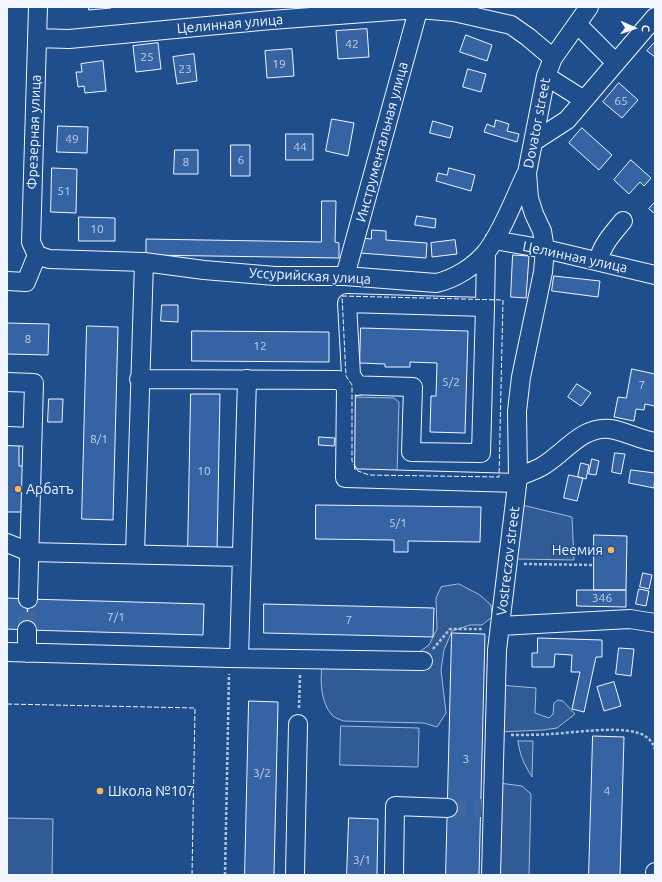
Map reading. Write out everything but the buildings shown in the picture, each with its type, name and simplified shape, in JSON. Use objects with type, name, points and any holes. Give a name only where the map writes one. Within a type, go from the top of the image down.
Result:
[{"type":"street","name":"Фрезерная улица","points":[[37,255],[31,242],[38,7]]},
{"type":"street","name":"Dovator street","points":[[545,249],[542,231],[534,214],[529,198],[527,173],[537,115],[546,76],[553,58],[589,7]]},
{"type":"street","points":[[533,142],[567,120],[616,63],[655,16],[646,7]]},
{"type":"street","name":"Целинная улица","points":[[37,38],[69,39],[418,8],[454,12],[511,26],[528,36],[553,58]]},
{"type":"street","name":"Инструментальная улица","points":[[346,276],[418,8]]},
{"type":"street","points":[[577,24],[616,63]]},
{"type":"street","points":[[546,76],[584,100]]},
{"type":"street","points":[[537,115],[567,120]]},
{"type":"street","name":"Уссурийская улица","points":[[37,255],[49,259],[144,262],[204,270],[275,276],[346,276],[436,283],[448,280],[467,270],[490,246],[527,173]]},
{"type":"street","points":[[598,261],[601,250],[623,221]]},
{"type":"street","name":"Целинная улица","points":[[490,246],[545,249],[655,275]]},
{"type":"street","points":[[139,378],[338,380],[352,385],[413,387],[411,452],[481,453],[485,307],[490,246]]},
{"type":"street","name":"Vostreczov street","points":[[491,875],[486,808],[494,735],[497,650],[517,480],[517,411],[521,377],[543,272],[545,249]]},
{"type":"street","points":[[7,281],[26,282],[37,255]]},
{"type":"street","points":[[135,554],[139,378],[144,262]]},
{"type":"street","points":[[485,307],[347,303],[352,385],[345,478],[517,480],[542,467],[582,436],[593,431],[610,429],[655,442]]},
{"type":"street","points":[[234,658],[242,557],[247,379]]},
{"type":"street","points":[[7,382],[34,383],[28,599]]},
{"type":"street","points":[[7,436],[32,437]]},
{"type":"street","points":[[7,543],[29,552],[242,557]]},
{"type":"street","points":[[500,627],[630,619],[655,623]]},
{"type":"street","points":[[27,630],[27,653]]},
{"type":"street","points":[[7,652],[423,661]]},
{"type":"street","points":[[295,875],[298,724]]},
{"type":"street","points":[[394,875],[395,806],[448,808]]},
{"type":"path","points":[[508,564],[594,565]]},
{"type":"path","points":[[423,661],[450,629],[500,627]]},
{"type":"path","points":[[225,875],[234,658]]},
{"type":"path","points":[[298,724],[301,659]]},
{"type":"path","points":[[494,735],[552,734],[590,730],[629,731],[644,735],[654,744],[655,751]]},
{"type":"shaded area","points":[[352,397],[394,398],[399,402],[397,475],[358,471],[352,461]]},
{"type":"shaded area","points":[[518,504],[572,517],[574,560],[517,559]]},
{"type":"shaded area","points":[[459,584],[480,595],[491,605],[492,617],[482,625],[470,625],[452,631],[444,650],[441,670],[446,713],[437,727],[424,723],[343,721],[333,716],[328,710],[323,698],[321,685],[322,666],[419,652],[429,645],[437,629],[436,598],[441,587]]},
{"type":"shaded area","points":[[500,685],[536,688],[535,713],[549,718],[553,714],[554,703],[558,700],[563,701],[575,714],[557,728],[498,732]]},
{"type":"shaded area","points":[[341,726],[419,728],[418,767],[340,765]]},
{"type":"shaded area","points":[[518,741],[533,741],[532,777],[523,760]]},
{"type":"shaded area","points":[[499,783],[522,786],[531,794],[529,875],[496,875]]},
{"type":"shaded area","points":[[7,818],[53,819],[52,875],[7,875]]},
{"type":"tunnel","points":[[27,630],[28,599]]},
{"type":"tunnel","points":[[448,808],[481,808]]},
{"type":"fence","points":[[342,296],[503,300],[499,477],[369,475],[358,471],[352,461],[352,385],[346,376],[342,296]]},
{"type":"fence","points":[[7,704],[195,708],[192,875]]},
{"type":"place","name":"Арбатъ","points":[[18,489]]},
{"type":"place","name":"Неемия","points":[[611,550]]},
{"type":"place","name":"Школа №107","points":[[100,791]]}]
